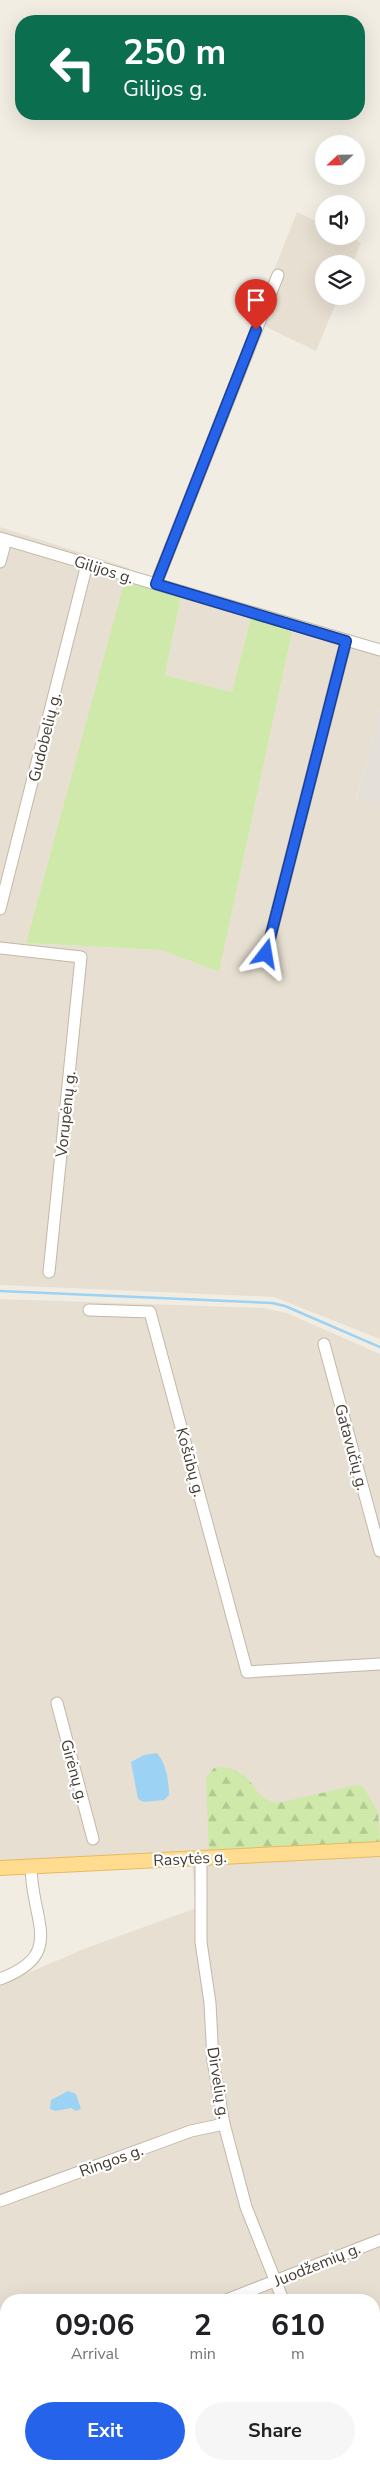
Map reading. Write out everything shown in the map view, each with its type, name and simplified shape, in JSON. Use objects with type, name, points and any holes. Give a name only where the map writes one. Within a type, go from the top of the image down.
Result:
[{"type":"main road","name":"Rasytės g.","points":[[0,1868],[380,1849]]},
{"type":"street","points":[[156,584],[278,275]]},
{"type":"street","points":[[0,562],[3,539]]},
{"type":"street","name":"Gilijos g.","points":[[3,539],[380,650]]},
{"type":"street","name":"Gudobelių g.","points":[[0,909],[88,564]]},
{"type":"street","points":[[266,954],[346,641]]},
{"type":"street","name":"Vorupėnų g.","points":[[0,948],[81,957],[49,1272]]},
{"type":"street","name":"Košūbų g.","points":[[89,1310],[150,1312],[247,1672],[380,1664]]},
{"type":"street","name":"Gatavučių g.","points":[[324,1344],[380,1551]]},
{"type":"street","name":"Girėnų g.","points":[[57,1703],[93,1839]]},
{"type":"street","name":"Dirvelių g.","points":[[201,1858],[201,1942],[210,2003],[213,2061],[224,2124],[246,2208],[281,2294]]},
{"type":"street","points":[[0,1979],[28,1966],[38,1954],[42,1939],[31,1887],[31,1866]]},
{"type":"street","name":"Ringos g.","points":[[0,2201],[191,2131],[224,2124]]},
{"type":"street","name":"Juodžemių g.","points":[[242,2294],[380,2240]]},
{"type":"shaded area","points":[[297,212],[315,221],[315,245],[360,245],[356,255],[315,255],[315,305],[335,305],[316,351],[254,321]]},
{"type":"shaded area","points":[[0,527],[129,568],[26,943],[161,950],[219,972],[292,632],[380,653],[380,710],[356,800],[380,803],[380,1339],[274,1297],[0,1285]]},
{"type":"shaded area","points":[[181,596],[251,617],[232,692],[165,675]]},
{"type":"shaded area","points":[[380,710],[380,803],[356,801]]},
{"type":"shaded area","points":[[0,1299],[263,1308],[287,1313],[380,1354],[380,1842],[209,1850],[0,1864]]},
{"type":"shaded area","points":[[380,1854],[380,2294],[0,2294],[0,1985],[84,1949],[196,1908],[192,1863]]},
{"type":"green space","points":[[125,580],[181,596],[165,675],[232,692],[251,617],[292,632],[219,972],[161,950],[26,943]]},
{"type":"green space","points":[[222,1767],[242,1774],[262,1796],[269,1801],[278,1803],[356,1785],[363,1787],[378,1812],[380,1842],[209,1850],[206,1777],[214,1768]]},
{"type":"water","points":[[157,1753],[163,1762],[169,1795],[164,1800],[144,1802],[138,1799],[131,1762],[144,1755]]},
{"type":"water","points":[[68,2091],[76,2094],[81,2109],[76,2111],[71,2108],[55,2111],[50,2109],[51,2100]]},
{"type":"waterway","points":[[0,1291],[272,1303],[285,1306],[380,1347]]},
{"type":"route","points":[[256,330],[156,584],[346,641],[266,954]]}]
